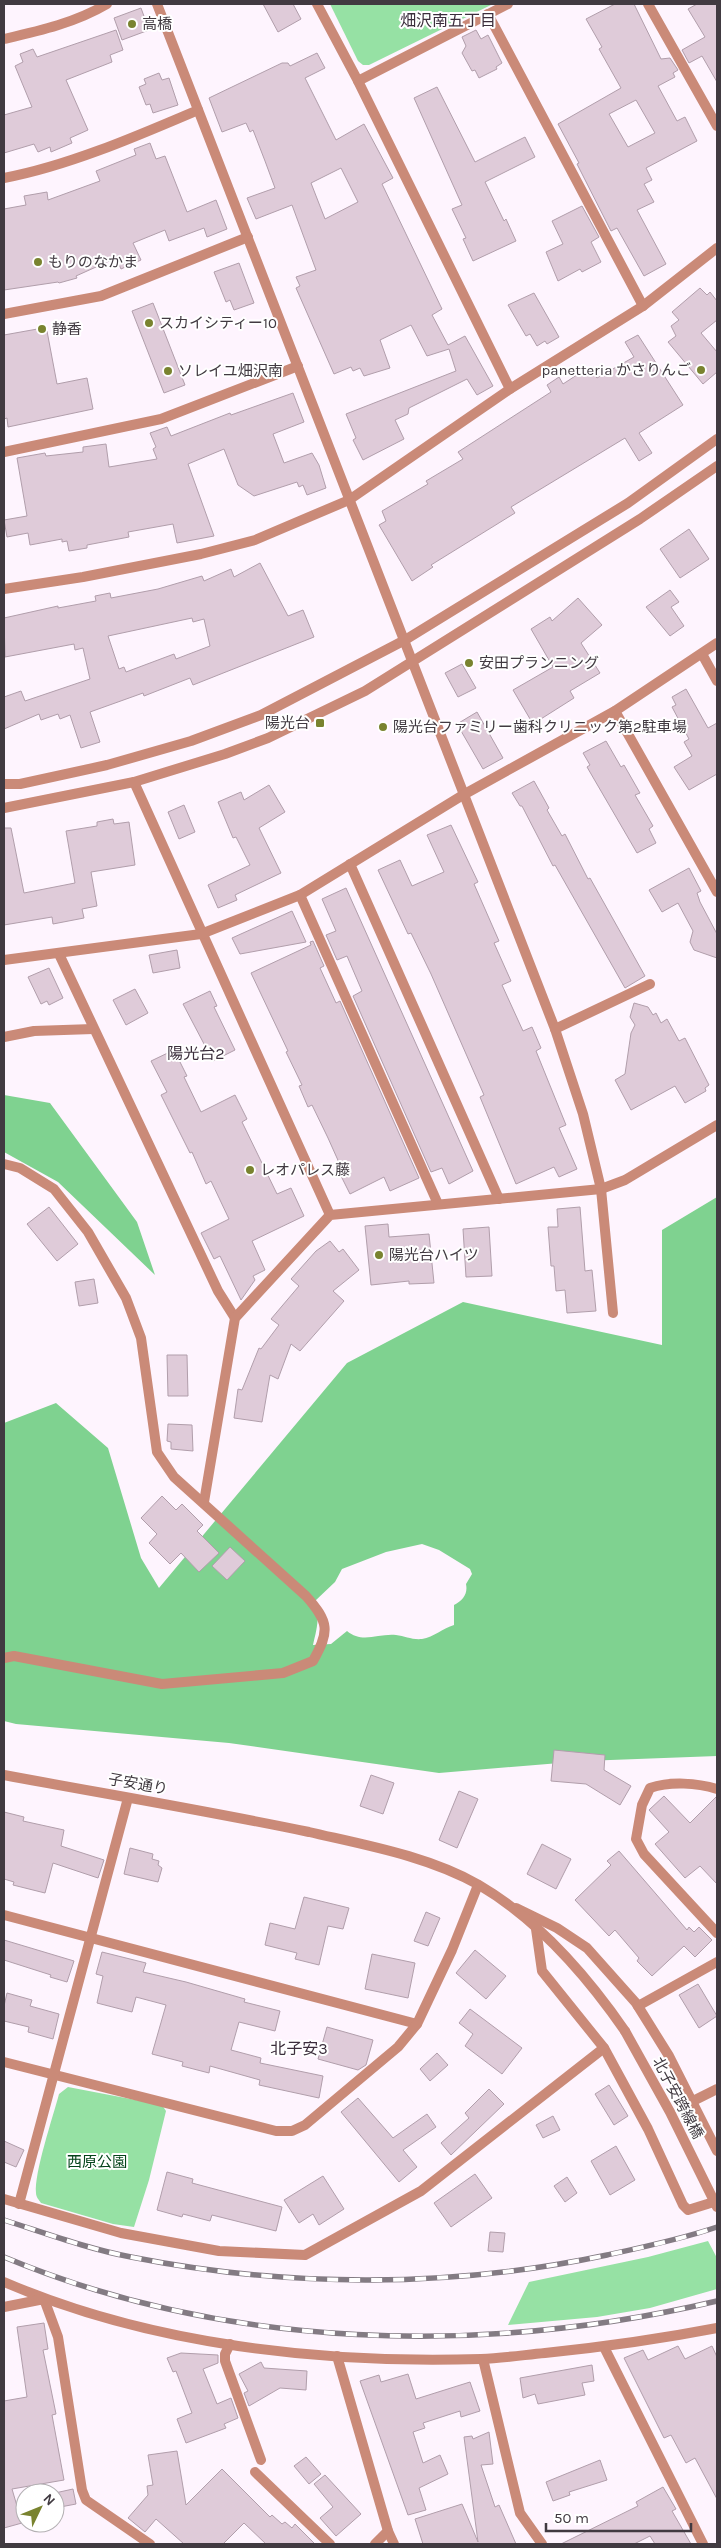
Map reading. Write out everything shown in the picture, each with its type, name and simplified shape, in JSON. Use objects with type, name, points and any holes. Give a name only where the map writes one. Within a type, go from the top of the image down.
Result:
[{"type":"street","points":[[4,39],[46,30],[93,12],[107,4]]},
{"type":"street","points":[[157,4],[555,1029],[583,1114],[601,1189],[613,1314]]},
{"type":"street","points":[[317,4],[358,81],[510,389]]},
{"type":"street","points":[[358,81],[508,4]]},
{"type":"street","points":[[648,4],[717,126]]},
{"type":"street","points":[[488,14],[643,306]]},
{"type":"street","points":[[4,178],[24,174],[136,136],[198,110]]},
{"type":"street","points":[[4,314],[101,296],[248,238]]},
{"type":"street","points":[[4,589],[83,577],[201,554],[255,540],[349,500],[510,389],[643,306],[717,248]]},
{"type":"street","points":[[4,452],[161,419],[298,366]]},
{"type":"street","points":[[4,784],[20,784],[107,765],[191,742],[261,715],[404,640],[628,503],[717,439]]},
{"type":"street","points":[[4,808],[134,782],[268,738],[365,691],[414,662],[640,520],[717,466]]},
{"type":"street","points":[[4,960],[201,934],[300,895],[463,795],[615,711],[717,643]]},
{"type":"street","points":[[702,654],[717,681]]},
{"type":"street","points":[[615,711],[717,892]]},
{"type":"street","points":[[134,782],[201,934],[330,1215]]},
{"type":"street","points":[[350,864],[499,1199]]},
{"type":"street","points":[[300,895],[438,1204]]},
{"type":"street","points":[[59,954],[218,1291],[235,1318]]},
{"type":"street","points":[[555,1029],[650,984]]},
{"type":"street","points":[[4,1037],[34,1031],[93,1029]]},
{"type":"street","points":[[204,1502],[235,1318],[330,1215],[601,1189],[625,1180],[717,1125]]},
{"type":"street","points":[[4,1164],[20,1168],[54,1189],[88,1232],[126,1298],[141,1338],[157,1452],[174,1477],[204,1502],[267,1563],[306,1596],[322,1614],[326,1630],[313,1661],[283,1673],[162,1684],[14,1656],[4,1658]]},
{"type":"street","name":"子安通り","points":[[4,1775],[268,1824],[362,1844],[430,1864],[478,1885],[504,1903]]},
{"type":"street","points":[[717,1789],[702,1784],[659,1785],[650,1788],[642,1805],[636,1839],[644,1854],[717,1934]]},
{"type":"street","points":[[19,2204],[128,1798]]},
{"type":"street","points":[[4,2062],[276,2131],[292,2131],[305,2125],[398,2047],[417,2024],[452,1950],[478,1885]]},
{"type":"street","points":[[504,1903],[557,1928],[587,1948],[638,2006],[669,2056],[717,2151]]},
{"type":"street","name":"北子安跨線橋","points":[[504,1903],[572,1962],[603,1999],[625,2031],[670,2112],[717,2207]]},
{"type":"street","points":[[4,1915],[417,2024]]},
{"type":"street","points":[[536,1929],[542,1971],[604,2048],[648,2129],[684,2205],[688,2210],[694,2210],[717,2201]]},
{"type":"street","points":[[638,2006],[717,1962]]},
{"type":"street","points":[[4,2199],[120,2233],[219,2251],[305,2255],[421,2191],[604,2048]]},
{"type":"street","points":[[693,2101],[717,2089]]},
{"type":"street","points":[[4,2282],[44,2299],[102,2318],[230,2344],[337,2356],[483,2359],[604,2347],[717,2328]]},
{"type":"street","points":[[4,2307],[44,2299]]},
{"type":"street","points":[[44,2299],[58,2337],[82,2490],[86,2500],[150,2544]]},
{"type":"street","points":[[230,2344],[225,2354],[230,2379],[261,2460]]},
{"type":"street","points":[[604,2347],[703,2544]]},
{"type":"street","points":[[337,2356],[388,2531],[394,2544]]},
{"type":"street","points":[[483,2359],[520,2512],[542,2544]]},
{"type":"street","points":[[255,2472],[330,2544]]},
{"type":"street","points":[[376,2544],[388,2531]]},
{"type":"green space","points":[[330,4],[493,4],[369,65],[363,65],[358,61]]},
{"type":"green space","points":[[4,1095],[50,1103],[137,1222],[155,1275],[58,1182],[4,1152]]},
{"type":"green space","points":[[717,1197],[717,1756],[584,1761],[439,1773],[229,1743],[16,1724],[4,1721],[4,1423],[56,1403],[108,1448],[141,1558],[159,1588],[347,1363],[463,1302],[662,1345],[662,1230]],"holes":[[[422,1544],[439,1550],[470,1569],[472,1574],[466,1584],[464,1596],[454,1605],[454,1625],[422,1639],[396,1635],[359,1637],[347,1631],[331,1644],[313,1645],[318,1618],[315,1601],[335,1582],[342,1569],[386,1552]]]},
{"type":"green space","name":"西原公園","points":[[68,2087],[162,2105],[166,2111],[149,2180],[134,2227],[113,2224],[41,2203],[37,2197],[36,2184],[38,2172],[59,2094]]},
{"type":"green space","points":[[708,2241],[717,2258],[717,2289],[650,2308],[597,2317],[508,2325],[529,2282],[648,2257]]},
{"type":"building","points":[[263,4],[293,4],[301,19],[278,32]]},
{"type":"building","points":[[615,4],[634,4],[661,59],[670,58],[678,70],[673,73],[675,77],[658,86],[677,121],[685,117],[697,141],[646,168],[652,180],[644,184],[654,202],[637,210],[666,264],[644,276],[617,228],[611,231],[577,164],[579,163],[558,124],[621,88],[599,49],[602,47],[586,19]],"holes":[[[636,100],[655,133],[628,147],[609,114]]]},
{"type":"building","points":[[697,4],[717,4],[717,82],[702,56],[689,63],[682,50],[705,37],[688,9]]},
{"type":"building","name":"高橋","points":[[141,8],[149,30],[122,40],[114,18]]},
{"type":"building","points":[[116,30],[123,50],[110,55],[112,62],[66,80],[88,130],[70,138],[72,143],[51,152],[50,147],[38,152],[34,144],[4,153],[4,115],[32,107],[15,66],[23,62],[20,54],[33,49],[37,57]]},
{"type":"building","points":[[476,30],[481,39],[488,35],[502,63],[496,67],[497,69],[479,78],[475,70],[472,71],[462,53],[466,46],[462,37]]},
{"type":"building","points":[[317,53],[325,68],[305,78],[336,140],[364,124],[393,178],[382,184],[442,309],[432,315],[448,345],[465,336],[493,386],[477,395],[467,379],[409,408],[408,414],[395,420],[404,439],[363,460],[353,440],[356,438],[346,414],[456,371],[449,349],[427,356],[411,325],[380,340],[390,368],[364,376],[360,368],[353,371],[351,367],[334,374],[296,288],[300,286],[296,277],[316,270],[292,205],[256,219],[247,198],[275,188],[253,130],[250,132],[246,123],[222,132],[209,98],[282,63],[288,63],[290,66]],"holes":[[[341,168],[358,202],[325,219],[311,183]]]},
{"type":"building","points":[[159,73],[162,80],[169,78],[178,105],[153,113],[150,104],[146,105],[139,87],[146,84],[144,79]]},
{"type":"building","points":[[437,87],[475,162],[525,137],[535,157],[485,182],[516,241],[473,261],[463,239],[466,238],[452,209],[462,205],[414,98]]},
{"type":"building","points":[[150,143],[156,159],[165,156],[187,212],[216,200],[227,229],[207,237],[204,228],[169,241],[165,230],[133,243],[141,260],[121,269],[116,258],[76,276],[77,278],[59,283],[4,290],[4,209],[26,205],[24,196],[47,192],[48,200],[100,181],[96,171],[136,155],[134,149]]},
{"type":"building","points":[[582,206],[599,237],[591,242],[601,262],[582,272],[580,269],[558,281],[546,252],[563,244],[552,221]]},
{"type":"building","points":[[239,263],[254,303],[234,310],[230,300],[226,302],[214,272]]},
{"type":"building","points":[[700,288],[707,295],[710,292],[717,301],[717,320],[701,333],[717,352],[717,372],[703,384],[668,342],[676,336],[671,326],[679,320],[672,312]]},
{"type":"building","points":[[534,293],[559,337],[547,344],[545,341],[537,346],[530,334],[526,336],[508,305]]},
{"type":"building","points":[[153,303],[185,385],[164,393],[132,311]]},
{"type":"building","points":[[43,328],[44,332],[47,331],[57,384],[87,378],[93,409],[8,427],[7,418],[4,419],[4,335]]},
{"type":"building","points":[[638,335],[683,405],[639,433],[652,453],[639,461],[625,438],[511,507],[515,513],[431,565],[433,567],[412,581],[379,525],[386,521],[382,511],[428,484],[426,481],[463,459],[458,452],[551,392],[547,385],[559,377],[563,384],[586,369],[590,375],[593,374],[597,378],[634,357],[625,342]]},
{"type":"building","points":[[293,393],[304,422],[273,434],[284,463],[312,453],[319,465],[326,488],[307,495],[303,485],[299,487],[297,482],[254,496],[238,485],[224,449],[188,464],[214,536],[177,543],[173,524],[128,532],[129,537],[87,545],[87,548],[69,551],[67,541],[62,542],[62,539],[30,545],[28,533],[7,537],[4,520],[27,516],[17,458],[45,453],[46,456],[83,452],[83,447],[106,444],[109,467],[157,459],[153,449],[156,447],[150,433],[167,427],[171,436],[230,413],[231,415]]},
{"type":"building","points":[[689,529],[709,559],[680,578],[660,549]]},
{"type":"building","points":[[260,563],[288,616],[303,610],[314,637],[193,685],[190,678],[144,696],[143,693],[90,712],[100,742],[81,748],[70,715],[60,719],[58,714],[41,720],[39,714],[4,729],[4,697],[21,691],[25,701],[90,679],[83,648],[75,650],[74,644],[5,657],[4,618],[58,606],[58,608],[96,601],[95,596],[110,593],[111,598],[158,589],[202,576],[204,581],[231,569],[234,577]],"holes":[[[192,618],[193,622],[204,619],[210,646],[176,659],[174,654],[126,672],[124,667],[119,669],[108,636]]]},
{"type":"building","points":[[670,590],[679,602],[671,607],[684,626],[670,636],[646,607]]},
{"type":"building","points":[[578,598],[602,625],[581,643],[600,673],[570,691],[574,698],[533,724],[513,690],[553,667],[531,629],[550,617],[552,621]]},
{"type":"building","points":[[462,664],[476,688],[458,697],[445,673]]},
{"type":"building","points":[[686,689],[708,728],[717,723],[717,774],[689,790],[674,767],[692,756],[684,742],[689,739],[672,707],[676,705],[672,697]]},
{"type":"building","points":[[477,712],[503,758],[483,769],[457,724]]},
{"type":"building","points":[[606,741],[621,767],[624,765],[640,793],[635,795],[653,826],[649,829],[656,843],[637,853],[587,767],[590,765],[583,753]]},
{"type":"building","points":[[534,781],[549,808],[547,810],[562,836],[565,834],[588,879],[590,878],[645,976],[625,988],[555,865],[553,866],[522,806],[520,806],[512,793]]},
{"type":"building","points":[[269,785],[285,812],[259,828],[281,873],[235,895],[237,900],[218,908],[208,885],[250,865],[236,837],[233,838],[218,802],[241,792],[244,800]]},
{"type":"building","points":[[184,805],[195,832],[179,839],[168,812]]},
{"type":"building","points":[[113,819],[114,824],[129,822],[135,865],[91,872],[97,906],[82,909],[84,918],[53,924],[52,917],[4,925],[4,828],[11,828],[24,893],[75,883],[66,831],[97,826],[97,822]]},
{"type":"building","points":[[451,825],[478,882],[474,884],[499,941],[494,943],[511,981],[502,985],[523,1031],[532,1027],[541,1048],[536,1051],[566,1125],[559,1128],[577,1169],[559,1177],[554,1167],[516,1184],[480,1097],[484,1095],[431,974],[411,933],[408,934],[378,870],[400,860],[412,886],[444,872],[427,835]]},
{"type":"building","points":[[689,868],[701,891],[697,893],[700,902],[717,934],[717,958],[694,950],[690,942],[693,931],[678,903],[662,912],[649,890]]},
{"type":"building","points":[[346,888],[473,1171],[449,1184],[442,1168],[431,1172],[353,996],[362,991],[347,956],[337,960],[326,935],[336,931],[322,899]]},
{"type":"building","points":[[292,911],[306,942],[240,954],[232,938]]},
{"type":"building","points":[[313,941],[324,966],[320,968],[336,1003],[340,1001],[419,1178],[390,1191],[384,1177],[350,1194],[337,1168],[341,1167],[312,1105],[308,1107],[299,1086],[302,1085],[286,1052],[288,1051],[251,973],[311,945],[310,942]]},
{"type":"building","points":[[177,950],[180,968],[153,973],[149,955]]},
{"type":"building","points":[[49,968],[63,998],[49,1005],[47,1001],[41,1004],[28,977]]},
{"type":"building","points":[[135,989],[148,1013],[126,1025],[113,1000]]},
{"type":"building","points":[[210,991],[217,1006],[214,1007],[235,1050],[213,1061],[183,1004]]},
{"type":"building","points":[[634,1003],[648,1007],[653,1015],[656,1013],[661,1023],[667,1019],[679,1041],[685,1038],[709,1085],[705,1088],[706,1091],[685,1103],[675,1086],[631,1110],[615,1080],[625,1074],[631,1033],[635,1025],[630,1017]]},
{"type":"building","points":[[174,1050],[187,1076],[184,1077],[201,1112],[235,1095],[247,1119],[242,1122],[277,1194],[291,1188],[304,1216],[252,1241],[265,1270],[253,1276],[255,1280],[241,1300],[220,1256],[214,1259],[201,1233],[229,1219],[211,1181],[206,1184],[192,1152],[190,1153],[161,1095],[167,1092],[151,1061]]},
{"type":"building","points":[[49,1207],[78,1244],[57,1261],[27,1224]]},
{"type":"building","points":[[580,1207],[585,1271],[592,1270],[596,1311],[567,1313],[565,1290],[556,1291],[554,1266],[551,1266],[548,1227],[558,1227],[557,1209]]},
{"type":"building","points":[[388,1224],[389,1237],[429,1234],[434,1283],[409,1284],[409,1281],[371,1285],[365,1226]]},
{"type":"building","points":[[489,1227],[492,1276],[466,1277],[463,1229]]},
{"type":"building","points":[[330,1241],[339,1252],[343,1249],[359,1270],[333,1291],[344,1301],[300,1351],[291,1344],[278,1379],[270,1375],[262,1422],[234,1418],[238,1389],[242,1390],[259,1348],[261,1349],[279,1325],[271,1319],[299,1286],[291,1279],[316,1251]]},
{"type":"building","points":[[94,1279],[98,1303],[79,1306],[75,1282]]},
{"type":"building","points":[[167,1355],[187,1355],[188,1396],[168,1396]]},
{"type":"building","points":[[168,1424],[192,1425],[193,1451],[171,1449],[171,1442],[167,1441]]},
{"type":"building","points":[[162,1496],[176,1510],[182,1504],[203,1525],[197,1531],[219,1553],[199,1572],[181,1553],[170,1564],[149,1543],[157,1534],[141,1518]]},
{"type":"building","points":[[230,1547],[245,1561],[227,1580],[212,1566]]},
{"type":"building","points":[[554,1750],[605,1755],[604,1770],[631,1786],[620,1805],[586,1784],[551,1781]]},
{"type":"building","points":[[371,1775],[394,1783],[383,1814],[360,1806]]},
{"type":"building","points":[[459,1791],[478,1799],[457,1848],[439,1840]]},
{"type":"building","points":[[664,1796],[690,1823],[717,1796],[717,1884],[700,1866],[685,1878],[655,1844],[669,1832],[649,1810]]},
{"type":"building","points":[[4,1812],[24,1817],[23,1821],[64,1830],[61,1846],[104,1860],[98,1878],[53,1863],[45,1893],[13,1885],[14,1882],[4,1879]]},
{"type":"building","points":[[542,1844],[571,1859],[556,1889],[527,1874]]},
{"type":"building","points":[[130,1848],[153,1854],[152,1859],[159,1861],[158,1865],[162,1868],[158,1882],[124,1874]]},
{"type":"building","points":[[619,1851],[687,1930],[689,1927],[694,1932],[699,1927],[712,1940],[695,1957],[684,1946],[652,1976],[637,1961],[639,1958],[615,1930],[609,1936],[575,1900],[611,1865],[607,1861]]},
{"type":"building","points":[[304,1897],[349,1908],[343,1929],[328,1926],[319,1965],[295,1959],[297,1953],[265,1945],[270,1923],[295,1929]]},
{"type":"building","points":[[426,1912],[440,1918],[428,1946],[414,1941]]},
{"type":"building","points":[[4,1940],[74,1961],[67,1982],[4,1960]]},
{"type":"building","points":[[475,1950],[506,1976],[486,1999],[456,1973]]},
{"type":"building","points":[[102,1952],[146,1963],[143,1972],[186,1982],[245,1999],[244,2002],[280,2011],[275,2031],[239,2022],[231,2050],[261,2058],[260,2063],[323,2076],[319,2098],[259,2085],[260,2080],[210,2066],[209,2073],[182,2066],[183,2062],[152,2054],[166,2005],[136,1997],[132,2012],[97,2003],[103,1976],[96,1974]]},
{"type":"building","points":[[372,1954],[415,1963],[408,1998],[365,1989]]},
{"type":"building","points":[[698,1984],[717,2016],[699,2028],[679,1995]]},
{"type":"building","points":[[7,1993],[32,2000],[30,2006],[59,2014],[53,2039],[28,2032],[29,2027],[4,2021],[4,2006]]},
{"type":"building","points":[[470,2009],[522,2048],[502,2074],[465,2046],[473,2034],[459,2023]]},
{"type":"building","points":[[327,2027],[373,2040],[366,2065],[358,2070],[318,2059]]},
{"type":"building","points":[[437,2053],[448,2065],[430,2081],[420,2069]]},
{"type":"building","points":[[609,2085],[628,2116],[614,2125],[595,2094]]},
{"type":"building","points":[[489,2089],[504,2104],[451,2155],[441,2143],[469,2118],[465,2113]]},
{"type":"building","points":[[358,2098],[393,2138],[427,2114],[436,2127],[403,2150],[417,2167],[399,2182],[341,2112]]},
{"type":"building","points":[[553,2116],[560,2130],[543,2138],[536,2125]]},
{"type":"building","points":[[4,2141],[24,2150],[16,2167],[4,2162]]},
{"type":"building","points":[[616,2146],[635,2180],[610,2195],[591,2161]]},
{"type":"building","points":[[167,2172],[193,2179],[192,2183],[282,2207],[276,2231],[212,2215],[210,2221],[183,2214],[182,2217],[157,2210]]},
{"type":"building","points":[[475,2174],[492,2198],[451,2227],[434,2203]]},
{"type":"building","points":[[323,2176],[344,2209],[319,2225],[313,2214],[299,2223],[284,2200]]},
{"type":"building","points":[[567,2177],[577,2193],[565,2202],[554,2186]]},
{"type":"building","points":[[490,2232],[505,2233],[503,2252],[488,2251]]},
{"type":"building","points":[[44,2323],[48,2349],[43,2350],[56,2414],[52,2415],[64,2480],[47,2483],[15,2483],[15,2488],[12,2489],[15,2499],[15,2525],[4,2528],[4,2401],[27,2397],[17,2327]]},
{"type":"building","points":[[678,2346],[685,2359],[712,2346],[717,2357],[717,2499],[695,2458],[686,2463],[671,2435],[664,2438],[624,2358],[643,2350],[648,2360]]},
{"type":"building","points":[[181,2353],[218,2355],[218,2363],[203,2369],[217,2404],[231,2398],[238,2418],[224,2424],[226,2428],[186,2443],[177,2419],[192,2413],[176,2371],[173,2372],[167,2358]]},
{"type":"building","points":[[261,2362],[264,2368],[307,2371],[306,2390],[280,2388],[249,2406],[244,2393],[248,2391],[239,2374]]},
{"type":"building","points":[[592,2365],[594,2381],[582,2383],[585,2395],[538,2404],[535,2394],[523,2398],[520,2378]]},
{"type":"building","points":[[408,2374],[416,2399],[470,2382],[480,2411],[461,2417],[460,2411],[423,2423],[425,2428],[413,2432],[423,2463],[440,2455],[448,2474],[419,2488],[426,2510],[408,2515],[360,2381],[379,2375],[381,2382]]},
{"type":"building","points":[[489,2432],[493,2464],[481,2465],[495,2507],[499,2505],[516,2544],[423,2544],[415,2519],[462,2504],[478,2542],[464,2437],[472,2436],[473,2439]]},
{"type":"building","points":[[177,2451],[186,2505],[222,2469],[270,2517],[272,2515],[282,2524],[285,2522],[292,2528],[295,2524],[315,2544],[266,2544],[244,2523],[223,2544],[184,2544],[156,2519],[145,2532],[128,2518],[148,2495],[147,2486],[153,2485],[148,2455]]},
{"type":"building","points":[[306,2457],[321,2474],[309,2484],[294,2466]]},
{"type":"building","points":[[600,2460],[607,2480],[569,2492],[570,2495],[553,2501],[546,2482]]},
{"type":"building","points":[[325,2475],[361,2514],[336,2536],[320,2518],[333,2507],[314,2484]]},
{"type":"building","points":[[663,2487],[676,2509],[672,2511],[691,2544],[655,2544],[650,2536],[634,2544],[561,2544],[638,2506],[636,2502]]},
{"type":"building","points":[[73,2489],[76,2504],[65,2506],[65,2491]]},
{"type":"railway","points":[[4,2220],[99,2250],[190,2267],[309,2279],[369,2280],[489,2274],[548,2266],[649,2246],[717,2227]]},
{"type":"railway","points":[[4,2257],[89,2288],[177,2311],[266,2326],[357,2334],[448,2336],[539,2330],[629,2319],[717,2301]]},
{"type":"place","name":"高橋","points":[[132,24]]},
{"type":"place","name":"もりのなかま","points":[[38,262]]},
{"type":"place","name":"スカイシティー10","points":[[149,323]]},
{"type":"place","name":"静香","points":[[42,329]]},
{"type":"place","name":"panetteria かさりんご","points":[[701,370]]},
{"type":"place","name":"ソレイユ畑沢南","points":[[168,371]]},
{"type":"place","name":"安田プランニング","points":[[469,663]]},
{"type":"place","name":"陽光台","points":[[320,723]]},
{"type":"place","name":"陽光台ファミリー歯科クリニック第2駐車場","points":[[383,727]]},
{"type":"place","name":"レオパレス藤","points":[[250,1170]]},
{"type":"place","name":"陽光台ハイツ","points":[[379,1255]]},
{"type":"district","name":"畑沢南五丁目","points":[[448,20]]},
{"type":"district","name":"陽光台2","points":[[196,1053]]},
{"type":"district","name":"北子安3","points":[[299,2048]]}]
